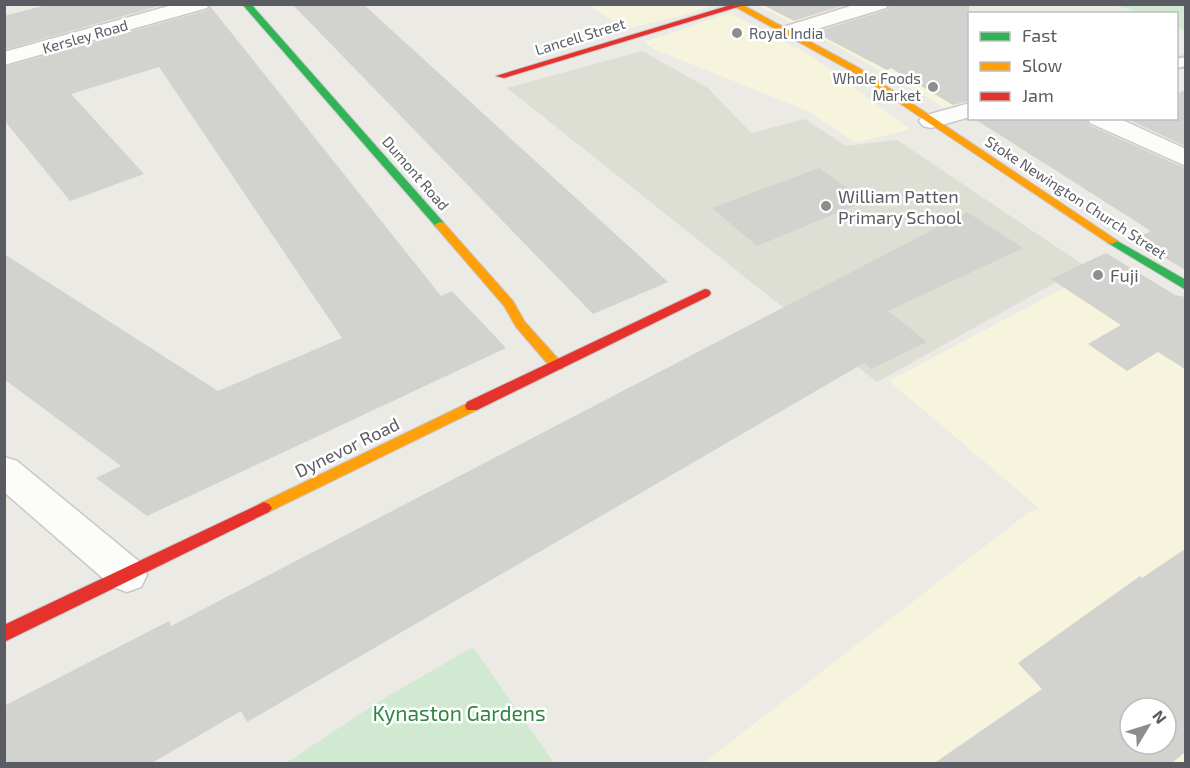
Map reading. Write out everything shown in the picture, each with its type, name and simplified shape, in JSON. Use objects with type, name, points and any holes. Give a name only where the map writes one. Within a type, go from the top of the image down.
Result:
[{"type":"street","name":"Kersley Road","points":[[4,59],[200,4]]},
{"type":"street","name":"Dumont Road","points":[[246,4],[509,303],[520,324],[557,366]]},
{"type":"street","points":[[787,32],[879,4]]},
{"type":"street","name":"Stoke Newington Church Street","points":[[735,5],[856,70],[1082,223],[1185,286]]},
{"type":"street","name":"Lancell Street","points":[[501,76],[735,5]]},
{"type":"street","points":[[932,121],[968,110]]},
{"type":"street","points":[[1102,120],[1185,159]]},
{"type":"street","name":"Dynevor Road","points":[[4,634],[705,293]]},
{"type":"street","points":[[4,471],[127,575]]},
{"type":"shaded area","points":[[588,5],[715,5],[681,16],[625,29]]},
{"type":"shaded area","points":[[757,5],[815,5],[968,85],[968,110],[954,113],[828,41]]},
{"type":"shaded area","points":[[729,13],[810,55],[910,129],[856,143],[808,111],[654,49],[644,42]]},
{"type":"shaded area","name":"William Patten Primary School","points":[[642,51],[708,88],[751,133],[805,119],[846,146],[897,140],[1085,266],[877,382],[507,88]]},
{"type":"shaded area","points":[[1107,265],[1185,315],[1185,763],[702,764],[1029,512],[1040,509],[889,381]]},
{"type":"green space","points":[[1115,5],[1185,5],[1185,30],[1178,27],[1178,12],[1137,12]]},
{"type":"green space","name":"Kynaston Gardens","points":[[473,647],[554,763],[286,763],[378,702]]},
{"type":"building","points":[[50,4],[166,4],[4,50],[4,16]]},
{"type":"building","points":[[292,4],[363,4],[668,282],[593,314]]},
{"type":"building","points":[[761,4],[848,4],[794,21]]},
{"type":"building","points":[[890,4],[969,4],[968,101],[953,105],[891,68],[887,70],[814,32],[887,10]]},
{"type":"building","points":[[210,6],[441,296],[452,291],[506,348],[147,516],[96,478],[121,466],[4,379],[4,254],[218,391],[342,338],[159,67],[71,94],[144,174],[70,201],[4,120],[4,67],[208,10]]},
{"type":"building","points":[[1185,90],[1185,146],[1129,120],[1178,120],[1178,93]]},
{"type":"building","points":[[976,120],[1086,120],[1089,125],[1185,168],[1185,270],[1134,239],[1151,231]]},
{"type":"building","points":[[819,168],[866,201],[757,246],[712,208]]},
{"type":"building","points":[[967,212],[1023,248],[888,311],[927,342],[871,369],[864,363],[247,722],[241,711],[150,764],[4,764],[4,706],[169,621],[171,626]]},
{"type":"building","points":[[1106,253],[1175,295],[1185,297],[1185,369],[1158,352],[1127,371],[1088,344],[1121,325],[1051,279]]},
{"type":"building","points":[[1185,549],[1185,752],[1171,764],[933,764],[1042,689],[1018,663],[1140,576],[1142,578]]},
{"type":"traffic: fast","points":[[246,4],[440,225]]},
{"type":"traffic: fast","points":[[1112,241],[1186,286]]},
{"type":"traffic: slow","points":[[734,4],[856,70],[1112,241]]},
{"type":"traffic: slow","points":[[440,225],[509,304],[520,324],[557,366]]},
{"type":"traffic: slow","points":[[264,508],[472,406]]},
{"type":"traffic: jam","points":[[501,76],[737,6]]},
{"type":"traffic: jam","points":[[472,406],[705,293]]},
{"type":"traffic: jam","points":[[4,634],[264,508]]},
{"type":"place","name":"Royal India","points":[[737,33]]},
{"type":"place","name":"Whole Foods Market","points":[[933,87]]},
{"type":"place","name":"William Patten Primary School","points":[[826,206]]},
{"type":"place","name":"Fuji","points":[[1098,275]]}]
